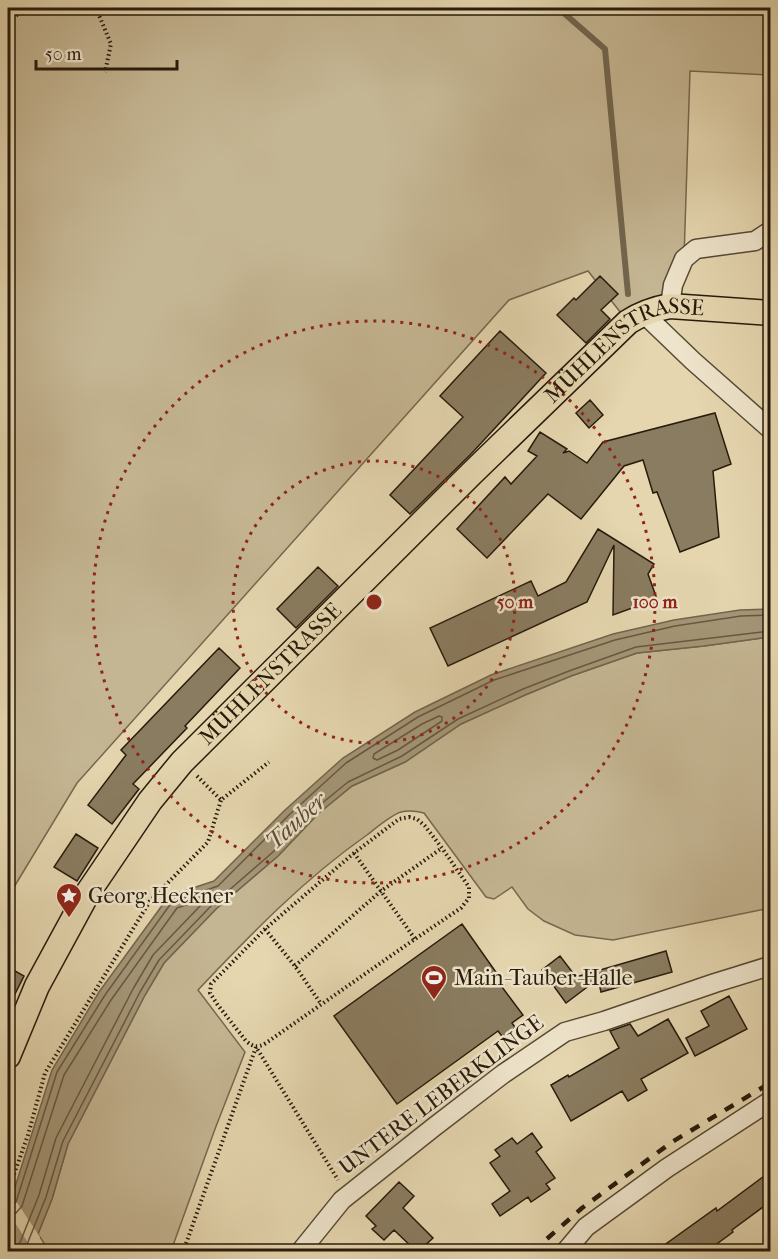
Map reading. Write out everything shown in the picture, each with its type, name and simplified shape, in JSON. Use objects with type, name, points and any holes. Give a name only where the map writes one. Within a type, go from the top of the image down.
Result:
[{"type":"main road","name":"MÜHLENSTRASSE","points":[[8,1056],[37,986],[87,894],[150,801],[182,762],[472,473],[628,322],[643,313],[670,306],[771,313]]},
{"type":"street","points":[[670,306],[673,285],[684,259],[696,249],[755,241],[771,231]]},
{"type":"street","points":[[643,313],[693,361],[771,429]]},
{"type":"street","name":"UNTERE LEBERKLINGE","points":[[300,1251],[342,1200],[411,1144],[565,1032],[771,966]]},
{"type":"street","points":[[565,1251],[586,1227],[667,1168],[771,1101]]},
{"type":"path","points":[[8,20],[33,8]]},
{"type":"path","points":[[96,8],[111,44],[105,72]]},
{"type":"path","points":[[182,762],[221,800]]},
{"type":"path","points":[[8,1191],[28,1135],[45,1073],[104,975],[150,901],[208,842],[221,800],[269,762]]},
{"type":"path","points":[[256,1047],[266,1043],[461,908],[469,898],[469,887],[442,848],[417,819],[409,817],[399,819],[354,853],[266,929],[211,984],[210,993],[217,1004],[246,1041],[256,1047],[348,1196]]},
{"type":"path","points":[[295,966],[381,891],[442,848]]},
{"type":"path","points":[[354,853],[415,939]]},
{"type":"path","points":[[266,929],[321,1004]]},
{"type":"path","points":[[183,1251],[256,1047]]},
{"type":"shaded area","points":[[8,8],[770,8],[770,75],[690,71],[684,259],[670,306],[628,322],[588,271],[509,300],[77,783],[8,897]]},
{"type":"shaded area","points":[[770,637],[770,908],[613,940],[575,935],[544,921],[528,909],[512,887],[494,899],[486,897],[424,813],[401,812],[384,822],[321,870],[258,928],[198,990],[245,1052],[171,1251],[49,1251],[38,1234],[52,1199],[68,1144],[164,963],[216,909],[278,856],[319,813],[352,786],[405,762],[461,724],[571,676],[637,653]]},
{"type":"water","name":"Tauber","points":[[770,609],[770,637],[637,653],[571,676],[461,724],[405,762],[352,786],[319,813],[278,856],[216,909],[164,963],[68,1144],[52,1199],[31,1251],[8,1252],[8,1209],[52,1070],[99,992],[169,896],[214,881],[285,810],[343,758],[415,712],[491,675],[613,634],[674,620],[740,610]]},
{"type":"pier","points":[[10,1192],[40,1237],[34,1252],[8,1212]]},
{"type":"building","points":[[600,276],[618,294],[601,310],[610,319],[586,343],[557,315]]},
{"type":"building","points":[[500,331],[546,373],[471,454],[410,514],[390,495],[463,417],[440,396]]},
{"type":"building","points":[[590,400],[603,415],[589,428],[576,413]]},
{"type":"building","points":[[715,413],[731,464],[713,471],[719,537],[680,552],[657,492],[653,493],[643,460],[624,466],[581,519],[548,494],[487,558],[457,529],[505,477],[511,484],[537,456],[528,451],[540,432],[567,449],[563,453],[569,451],[587,463],[603,442]]},
{"type":"building","points":[[598,529],[654,564],[648,574],[657,599],[613,615],[614,545],[587,602],[448,666],[430,628],[531,581],[538,596],[566,582]]},
{"type":"building","points":[[318,567],[338,586],[296,628],[277,609]]},
{"type":"building","points":[[219,648],[240,668],[133,784],[139,789],[112,824],[88,805],[126,755],[121,750]]},
{"type":"building","points":[[76,834],[98,848],[77,881],[54,867]]},
{"type":"building","name":"Main-Tauber-Halle","points":[[462,924],[505,985],[502,987],[523,1015],[512,1023],[517,1030],[504,1039],[498,1031],[397,1104],[334,1016]]},
{"type":"building","points":[[666,951],[672,972],[601,992],[598,979],[566,1003],[542,970],[560,956],[576,977]]},
{"type":"building","points":[[8,967],[24,976],[8,1008]]},
{"type":"building","points":[[729,996],[747,1029],[695,1056],[686,1038],[709,1026],[701,1011]]},
{"type":"building","points":[[668,1019],[688,1053],[641,1079],[647,1090],[628,1101],[622,1091],[571,1121],[551,1085],[619,1048],[610,1031],[630,1024],[638,1036]]},
{"type":"building","points":[[532,1133],[542,1147],[536,1152],[555,1178],[546,1184],[550,1189],[531,1202],[528,1197],[500,1216],[492,1204],[510,1191],[490,1163],[500,1156],[495,1150],[512,1138],[517,1144]]},
{"type":"building","points":[[771,1171],[771,1201],[707,1251],[656,1251],[716,1208],[717,1211]]},
{"type":"building","points":[[399,1182],[414,1196],[403,1208],[433,1238],[419,1251],[416,1251],[394,1230],[384,1240],[372,1229],[376,1226],[366,1216]]},
{"type":"waterway","points":[[558,8],[605,49],[628,294]]},
{"type":"railway","points":[[532,1252],[582,1208],[672,1142],[770,1083]]},
{"type":"place","name":"Georg Heckner","points":[[69,919]]},
{"type":"place","name":"Main-Tauber-Halle","points":[[434,1001]]}]
